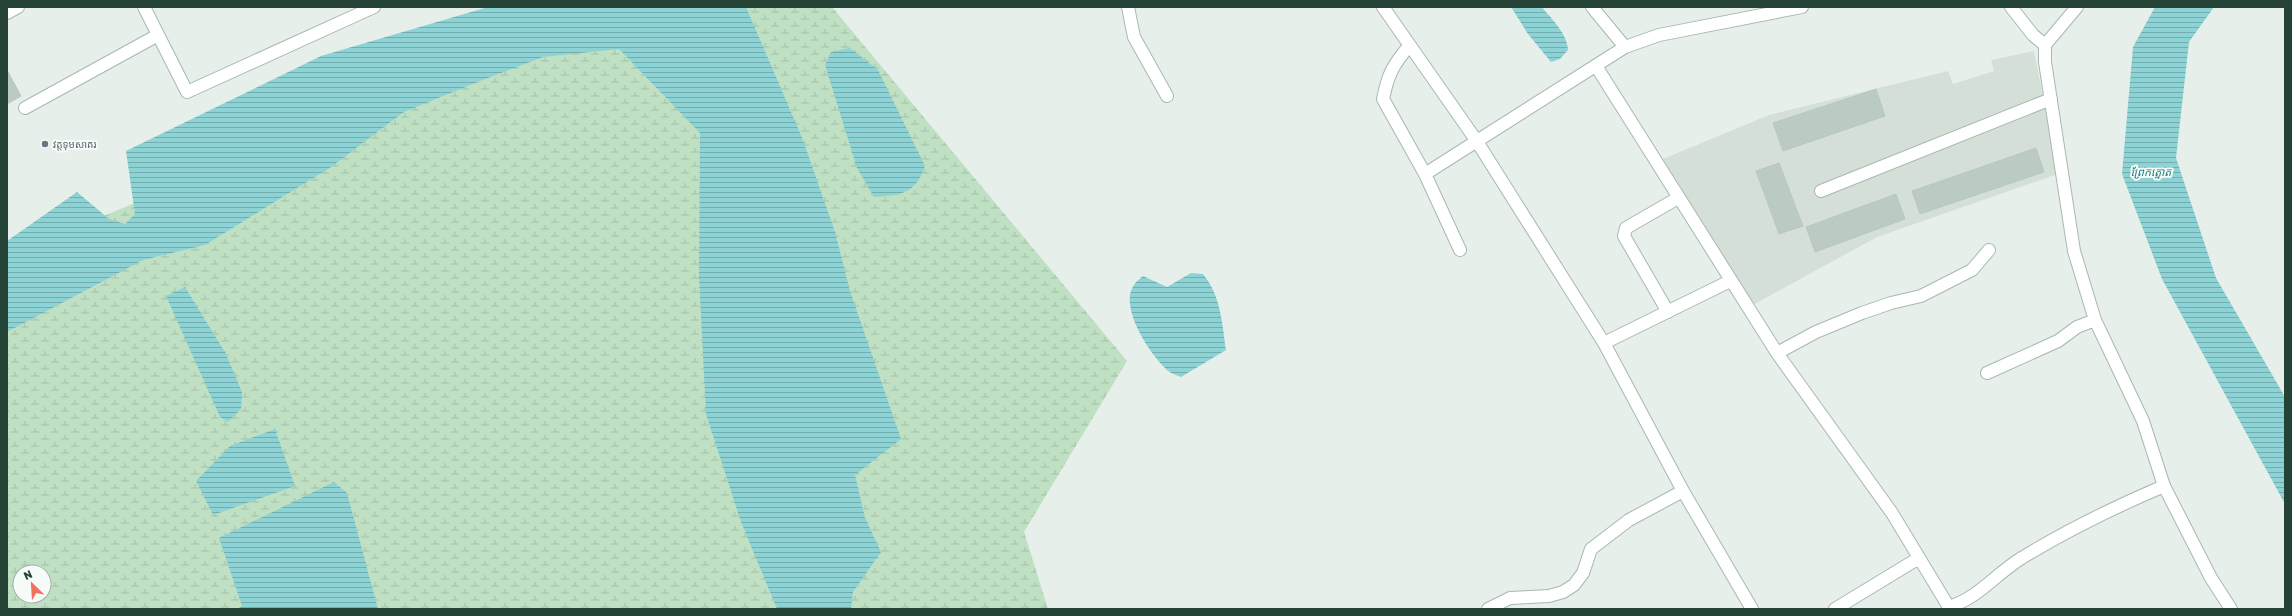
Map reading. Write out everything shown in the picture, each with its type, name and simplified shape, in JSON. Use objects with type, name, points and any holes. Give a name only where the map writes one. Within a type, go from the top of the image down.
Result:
[{"type":"street","points":[[7,12],[18,7]]},
{"type":"street","points":[[144,7],[187,92],[374,7]]},
{"type":"street","points":[[1128,7],[1134,37],[1167,96]]},
{"type":"street","points":[[1383,7],[1476,140],[1604,344],[1683,491],[1752,609]]},
{"type":"street","points":[[1592,7],[1625,48]]},
{"type":"street","points":[[1425,174],[1476,140],[1625,48],[1659,35],[1802,7]]},
{"type":"street","points":[[2011,7],[2033,35],[2045,45]]},
{"type":"street","points":[[2078,7],[2045,45],[2045,62],[2074,251],[2095,320],[2143,421],[2164,486],[2211,578],[2231,609]]},
{"type":"street","points":[[25,108],[158,35]]},
{"type":"street","points":[[1409,46],[1394,63],[1388,76],[1383,99],[1425,174],[1460,250]]},
{"type":"street","points":[[1596,66],[1730,281],[1777,353],[1892,513],[1950,608],[1962,603],[1975,594],[2026,555],[2164,486]]},
{"type":"street","points":[[1821,191],[2051,99]]},
{"type":"street","points":[[1668,312],[1624,236],[1623,231],[1678,198]]},
{"type":"street","points":[[1777,353],[1816,332],[1862,313],[1891,303],[1921,296],[1972,270],[1989,250]]},
{"type":"street","points":[[1604,344],[1730,281]]},
{"type":"street","points":[[1987,373],[2058,341],[2078,327],[2095,320]]},
{"type":"street","points":[[1488,609],[1510,598],[1549,596],[1563,592],[1574,585],[1583,573],[1591,549],[1629,520],[1683,491]]},
{"type":"street","points":[[1835,609],[1919,558]]},
{"type":"shaded area","points":[[2034,51],[2058,174],[1877,237],[1751,306],[1663,159],[1769,115],[1948,71],[1953,84],[1994,71],[1991,60]]},
{"type":"green space","points":[[607,7],[832,7],[1127,361],[1024,532],[1048,609],[7,609],[7,256]]},
{"type":"water","points":[[488,7],[746,7],[803,140],[835,232],[850,291],[901,439],[855,475],[865,518],[881,552],[853,592],[851,609],[777,609],[741,522],[706,414],[699,277],[700,133],[619,49],[543,57],[404,112],[331,167],[205,245],[143,260],[7,332],[7,241],[77,192],[109,219],[125,224],[135,214],[126,151],[321,56]]},
{"type":"water","points":[[1511,7],[1542,7],[1565,38],[1568,50],[1560,59],[1551,62],[1528,34]]},
{"type":"water","name":"ព្រែកត្នោត","points":[[2155,7],[2214,7],[2189,42],[2176,158],[2216,278],[2285,397],[2285,504],[2162,279],[2122,174],[2133,47]]},
{"type":"water","points":[[850,48],[878,70],[925,166],[917,182],[912,188],[900,194],[874,197],[857,168],[825,65],[831,52]]},
{"type":"water","points":[[1191,273],[1203,274],[1214,291],[1220,310],[1226,350],[1181,377],[1167,370],[1152,353],[1145,342],[1133,317],[1130,305],[1130,294],[1137,281],[1143,276],[1167,287]]},
{"type":"water","points":[[185,287],[226,354],[242,392],[241,409],[228,422],[220,417],[166,296]]},
{"type":"water","points":[[275,429],[295,486],[213,515],[196,481],[230,446]]},
{"type":"water","points":[[334,482],[347,493],[378,609],[237,609],[242,606],[219,538]]},
{"type":"building","points":[[7,70],[21,96],[7,104]]},
{"type":"building","points":[[1876,89],[1885,116],[1783,151],[1773,123]]},
{"type":"building","points":[[2036,148],[2044,172],[1920,214],[1912,191]]},
{"type":"building","points":[[1779,163],[1803,226],[1779,234],[1756,171]]},
{"type":"building","points":[[1896,194],[1905,219],[1815,252],[1806,227]]},
{"type":"place","name":"វត្តទុមសាគរ","points":[[45,144]]}]
